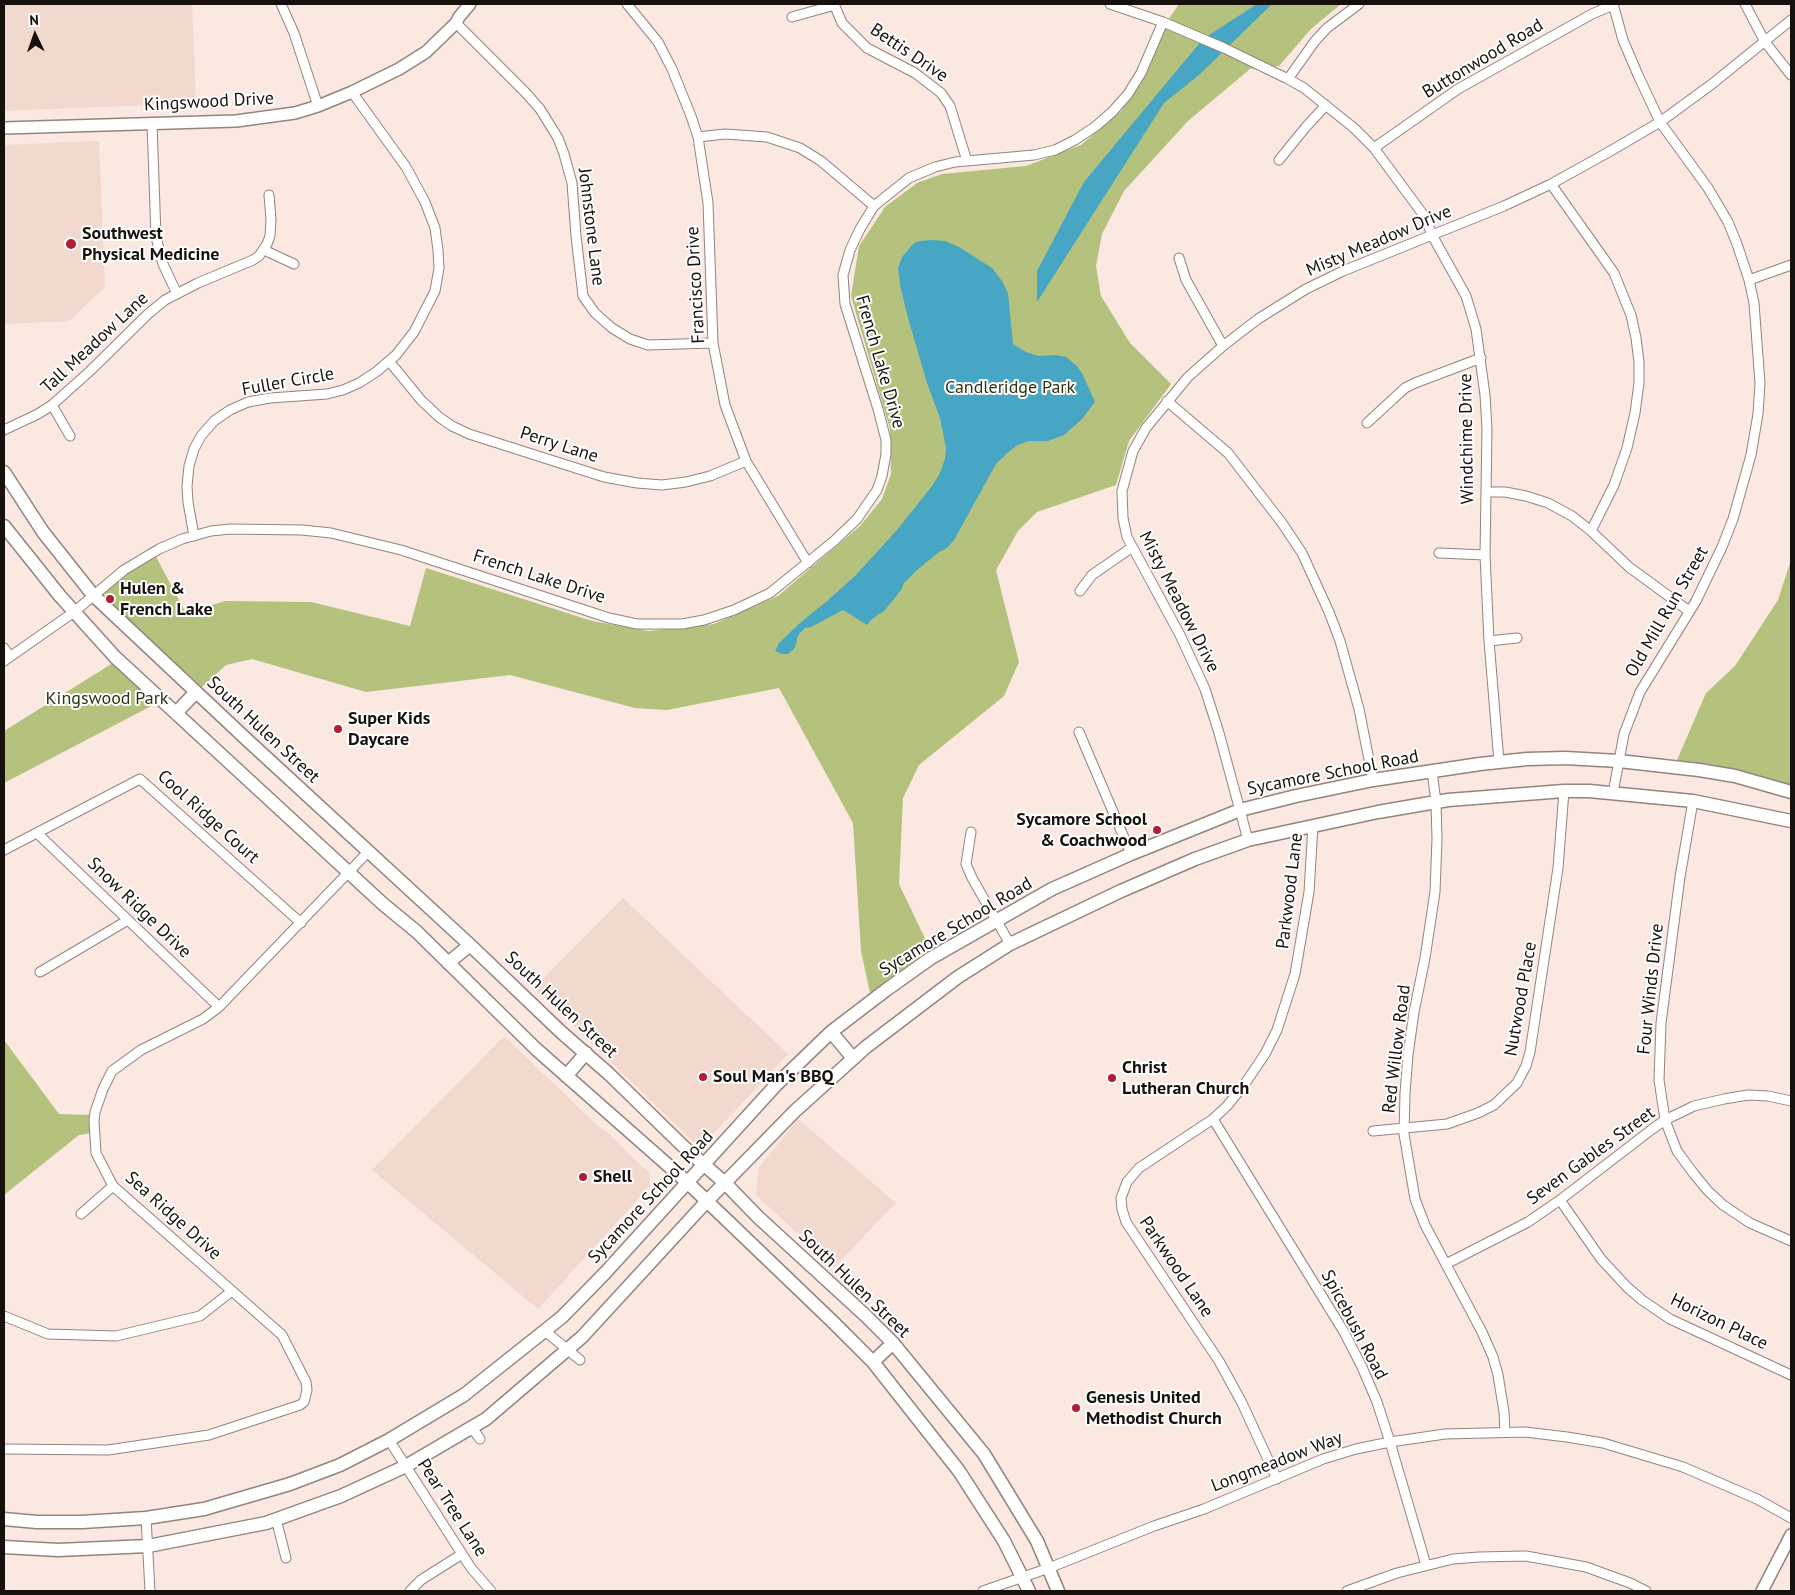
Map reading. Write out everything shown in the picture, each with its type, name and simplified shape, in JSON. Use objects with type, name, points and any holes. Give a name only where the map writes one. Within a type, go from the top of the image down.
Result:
[{"type":"main road","name":"South Hulen Street","points":[[4,472],[43,532],[93,595],[470,945],[560,1032],[586,1053],[893,1343],[984,1454],[1037,1541],[1058,1591]]},
{"type":"main road","points":[[4,526],[74,612],[115,657],[383,904],[417,932],[566,1076],[688,1182],[873,1362],[959,1472],[1004,1541],[1029,1591]]},
{"type":"main road","points":[[176,713],[196,692]]},
{"type":"main road","name":"Sycamore School Road","points":[[4,1518],[38,1522],[82,1522],[146,1518],[204,1509],[269,1491],[340,1466],[464,1396],[562,1317],[605,1273],[776,1085],[832,1032],[931,958],[1067,882],[1131,854],[1240,810],[1296,796],[1373,780],[1499,762],[1565,758],[1619,761],[1735,776],[1791,792]]},
{"type":"main road","points":[[4,1547],[58,1550],[148,1546],[266,1523],[341,1496],[406,1466],[472,1428],[486,1419],[596,1323],[707,1201],[795,1111],[853,1058],[958,977],[1010,944],[1121,891],[1196,859],[1248,840],[1314,825],[1436,802],[1564,791],[1613,793],[1693,801],[1791,821]]},
{"type":"main road","points":[[448,964],[470,945]]},
{"type":"main road","points":[[832,1032],[853,1058]]},
{"type":"main road","points":[[566,1076],[586,1053]]},
{"type":"main road","points":[[873,1362],[893,1343]]},
{"type":"street","points":[[281,4],[294,33],[318,106]]},
{"type":"street","name":"Kingswood Drive","points":[[4,128],[236,121],[295,113],[352,92],[399,69],[426,52],[456,23],[470,4]]},
{"type":"street","name":"Francisco Drive","points":[[627,4],[658,42],[692,116],[698,137],[708,203],[713,343],[725,405],[746,461],[808,563]]},
{"type":"street","name":"Bettis Drive","points":[[792,17],[834,4],[842,23],[867,48],[915,73],[941,93],[950,106],[967,161]]},
{"type":"street","name":"Windchime Drive","points":[[1110,4],[1162,22],[1224,48],[1288,79],[1304,88],[1326,105],[1354,128],[1374,148],[1425,217],[1432,235],[1466,296],[1476,329],[1481,358],[1487,429],[1485,555],[1489,642],[1499,762]]},
{"type":"street","points":[[1288,79],[1321,34],[1359,4]]},
{"type":"street","name":"Old Mill Run Street","points":[[1613,4],[1623,40],[1660,122],[1708,188],[1728,222],[1737,244],[1749,280],[1754,303],[1760,383],[1758,414],[1751,456],[1733,519],[1722,547],[1690,612],[1640,692],[1624,734],[1613,793]]},
{"type":"street","name":"Buttonwood Road","points":[[1374,148],[1458,88],[1584,18],[1613,4]]},
{"type":"street","points":[[1744,4],[1765,42],[1791,74]]},
{"type":"street","name":"Misty Meadow Drive","points":[[1248,840],[1219,733],[1205,690],[1180,635],[1127,538],[1123,518],[1122,491],[1133,451],[1146,428],[1188,377],[1223,346],[1258,319],[1306,289],[1376,256],[1480,216],[1551,184],[1660,122],[1791,20]]},
{"type":"street","name":"French Lake Drive","points":[[7,659],[74,612],[124,570],[159,549],[194,536],[230,529],[302,530],[331,533],[401,550],[609,618],[637,624],[682,624],[704,620],[734,610],[770,594],[834,541],[864,512],[877,490],[882,476],[886,454],[886,440],[878,409],[844,304],[843,275],[850,250],[874,206],[918,173],[935,167],[967,161],[1034,156],[1055,150],[1075,140],[1096,126],[1128,94],[1140,73],[1162,22]]},
{"type":"street","name":"Johnstone Lane","points":[[456,23],[525,92],[540,109],[558,138],[572,183],[583,296],[595,313],[612,328],[630,339],[648,345],[713,343]]},
{"type":"street","name":"Fuller Circle","points":[[194,536],[188,502],[189,466],[194,449],[214,420],[248,402],[270,398],[326,394],[343,390],[376,372],[389,361],[414,332],[424,316],[435,291],[439,268],[438,250],[434,228],[425,202],[406,167],[352,92]]},
{"type":"street","points":[[1279,160],[1304,128],[1326,105]]},
{"type":"street","points":[[152,123],[156,237],[163,264],[177,294]]},
{"type":"street","points":[[698,137],[725,134],[767,137],[800,148],[822,161],[874,206]]},
{"type":"street","points":[[1551,184],[1614,273],[1631,315],[1639,362],[1639,383],[1635,413],[1627,448],[1614,485],[1591,531]]},
{"type":"street","points":[[269,195],[270,236],[264,250],[294,264]]},
{"type":"street","name":"Tall Meadow Lane","points":[[4,430],[38,414],[52,405],[165,300],[253,260],[264,250]]},
{"type":"street","points":[[1179,258],[1186,280],[1223,346]]},
{"type":"street","points":[[1749,280],[1791,265]]},
{"type":"street","points":[[1367,423],[1405,388],[1481,358]]},
{"type":"street","name":"Perry Lane","points":[[389,361],[421,400],[452,426],[469,434],[604,477],[662,485],[710,476],[746,461]]},
{"type":"street","points":[[1167,401],[1228,453],[1282,522],[1302,553],[1330,612],[1340,641],[1359,709],[1373,780]]},
{"type":"street","points":[[52,405],[70,436]]},
{"type":"street","points":[[1486,492],[1505,492],[1526,496],[1548,503],[1572,516],[1629,567],[1690,612]]},
{"type":"street","points":[[1080,591],[1092,575],[1131,548]]},
{"type":"street","points":[[1439,553],[1485,555]]},
{"type":"street","points":[[1489,642],[1517,638]]},
{"type":"street","points":[[4,648],[7,659]]},
{"type":"street","points":[[1078,732],[1131,854]]},
{"type":"street","name":"Red Willow Road","points":[[1432,771],[1436,802],[1437,839],[1435,892],[1408,1055],[1404,1128],[1410,1175],[1425,1225],[1482,1332],[1493,1357],[1504,1412],[1505,1432]]},
{"type":"street","name":"Cool Ridge Court","points":[[4,850],[140,779],[301,922]]},
{"type":"street","name":"Nutwood Place","points":[[1373,1131],[1447,1124],[1494,1105],[1517,1083],[1526,1066],[1530,1052],[1558,868],[1564,791]]},
{"type":"street","name":"Four Winds Drive","points":[[1693,801],[1680,877],[1661,1023],[1660,1080],[1665,1120],[1677,1150],[1708,1191],[1723,1205],[1750,1223],[1791,1241]]},
{"type":"street","name":"Parkwood Lane","points":[[1277,1479],[1242,1403],[1219,1361],[1126,1222],[1121,1198],[1128,1182],[1139,1168],[1213,1120],[1227,1106],[1265,1054],[1277,1030],[1295,974],[1309,892],[1314,825]]},
{"type":"street","points":[[972,832],[966,864],[1010,944]]},
{"type":"street","name":"Snow Ridge Drive","points":[[37,833],[219,1007]]},
{"type":"street","name":"Sea Ridge Drive","points":[[4,1449],[108,1450],[209,1436],[300,1406],[304,1402],[307,1397],[306,1382],[282,1335],[113,1186],[96,1153],[95,1112],[112,1071],[142,1050],[202,1019],[219,1007],[368,852]]},
{"type":"street","points":[[40,972],[128,920]]},
{"type":"street","name":"Seven Gables Street","points":[[1446,1264],[1528,1222],[1665,1120],[1694,1106],[1724,1098],[1758,1096],[1791,1101]]},
{"type":"street","name":"Spicebush Road","points":[[1213,1120],[1344,1332],[1362,1367],[1377,1402],[1390,1442],[1426,1565]]},
{"type":"street","points":[[81,1214],[113,1186]]},
{"type":"street","name":"Horizon Place","points":[[1560,1200],[1601,1260],[1642,1300],[1670,1319],[1791,1375]]},
{"type":"street","points":[[4,1316],[48,1334],[116,1336],[200,1316],[232,1291]]},
{"type":"street","points":[[545,1331],[580,1360]]},
{"type":"street","points":[[472,1428],[480,1439]]},
{"type":"street","name":"Longmeadow Way","points":[[983,1591],[1049,1568],[1204,1508],[1323,1459],[1356,1449],[1390,1442],[1445,1434],[1525,1432],[1603,1443],[1683,1467],[1757,1499],[1791,1518]]},
{"type":"street","name":"Pear Tree Lane","points":[[389,1440],[471,1568],[491,1591]]},
{"type":"street","points":[[146,1518],[150,1591]]},
{"type":"street","points":[[276,1519],[286,1558]]},
{"type":"street","points":[[1762,1591],[1791,1535]]},
{"type":"street","points":[[410,1591],[421,1580],[462,1554]]},
{"type":"street","points":[[1347,1591],[1426,1565],[1479,1556],[1526,1556],[1586,1567],[1646,1591]]},
{"type":"shaded area","points":[[4,4],[192,4],[196,103],[4,111]]},
{"type":"shaded area","points":[[99,141],[105,287],[69,321],[4,324],[4,145]]},
{"type":"shaded area","points":[[623,898],[788,1054],[704,1144],[696,1144],[534,988]]},
{"type":"shaded area","points":[[504,1036],[650,1174],[650,1186],[538,1309],[372,1170]]},
{"type":"shaded area","points":[[798,1119],[896,1203],[834,1267],[756,1195],[758,1169]]},
{"type":"green space","name":"Candleridge Park","points":[[1179,4],[1341,4],[1311,29],[1279,66],[1250,69],[1188,121],[1124,191],[1102,234],[1096,266],[1101,296],[1130,343],[1171,384],[1129,441],[1116,485],[1037,512],[1018,531],[996,570],[1019,662],[1004,696],[919,765],[903,798],[899,884],[930,949],[870,993],[861,951],[853,823],[779,688],[667,710],[635,708],[510,675],[366,692],[252,659],[226,665],[202,687],[106,599],[105,589],[155,555],[186,613],[225,601],[311,602],[410,626],[426,568],[592,621],[649,631],[714,624],[778,596],[860,526],[882,499],[891,474],[890,429],[851,296],[859,246],[885,207],[917,183],[942,174],[1026,166],[1081,145],[1121,111],[1156,38]]},
{"type":"green space","points":[[1791,560],[1791,786],[1677,760],[1706,693],[1735,666],[1778,600]]},
{"type":"green space","name":"Kingswood Park","points":[[113,663],[157,703],[4,783],[4,731]]},
{"type":"green space","points":[[4,1040],[59,1114],[92,1115],[91,1133],[79,1135],[4,1195]]},
{"type":"water","points":[[1257,4],[1272,4],[1199,75],[1164,103],[1037,302],[1037,271],[1084,182],[1203,39]]},
{"type":"water","points":[[933,240],[945,241],[959,247],[992,268],[1008,293],[1013,344],[1026,352],[1038,356],[1056,355],[1066,357],[1077,366],[1083,375],[1095,402],[1082,419],[1064,435],[1048,441],[1029,441],[1016,446],[1006,454],[996,464],[954,540],[947,548],[939,552],[916,571],[904,583],[901,590],[885,610],[867,625],[843,610],[811,627],[805,628],[798,635],[795,648],[788,654],[782,654],[775,651],[779,643],[856,575],[897,530],[932,486],[939,475],[945,459],[946,448],[940,418],[927,383],[908,318],[898,268],[902,257],[914,243]]},
{"type":"place","name":"Southwest Physical Medicine","points":[[71,244]]},
{"type":"place","name":"Hulen & French Lake","points":[[110,599]]},
{"type":"place","name":"Super Kids Daycare","points":[[338,729]]},
{"type":"place","name":"Sycamore School & Coachwood","points":[[1157,830]]},
{"type":"place","name":"Soul Man's BBQ","points":[[703,1077]]},
{"type":"place","name":"Christ Lutheran Church","points":[[1112,1078]]},
{"type":"place","name":"Shell","points":[[583,1177]]},
{"type":"place","name":"Genesis United Methodist Church","points":[[1076,1408]]}]
